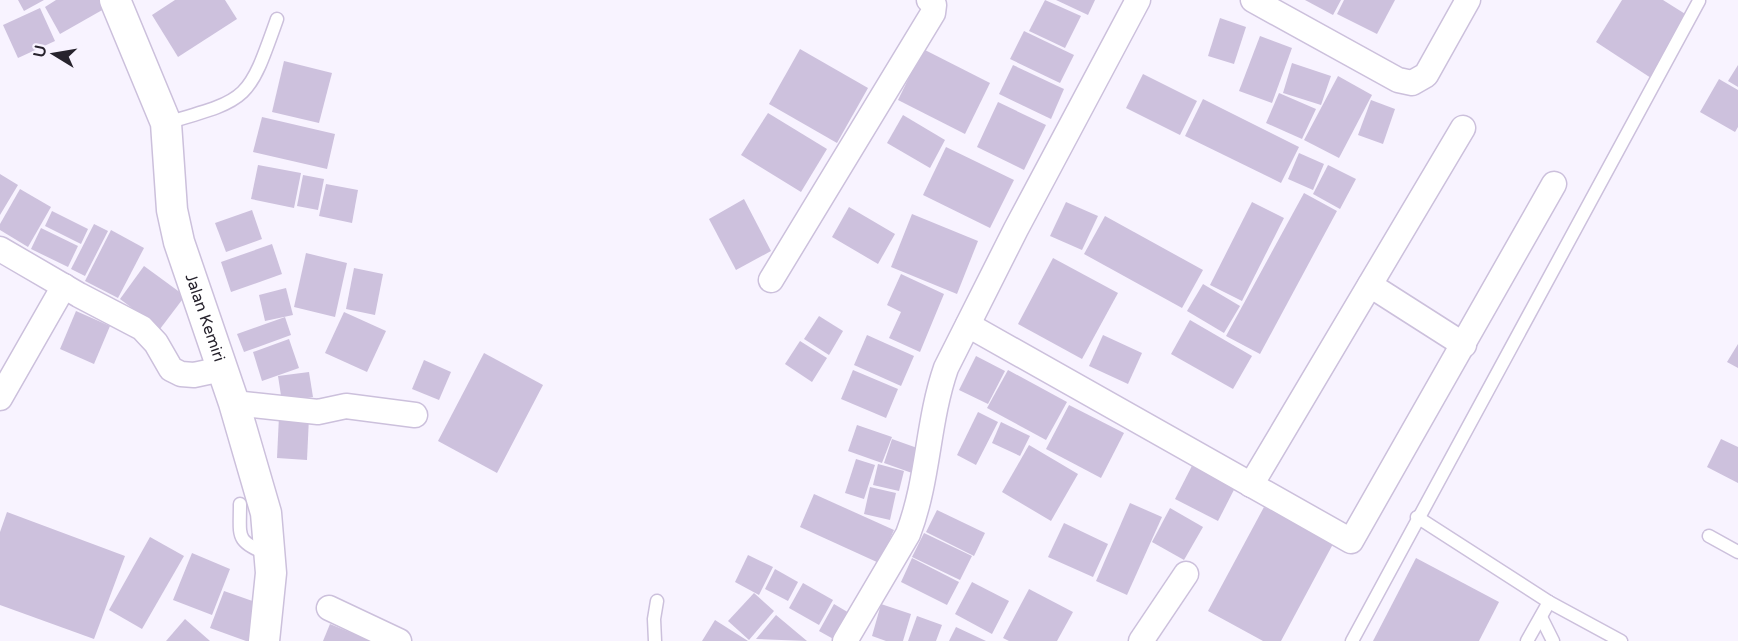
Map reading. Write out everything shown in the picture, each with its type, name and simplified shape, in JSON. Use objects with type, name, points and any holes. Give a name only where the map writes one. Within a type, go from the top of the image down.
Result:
[{"type":"street","name":"Jalan Kemiri","points":[[115,0],[166,123],[172,210],[179,242],[234,403],[267,513],[271,596],[264,641]]},
{"type":"street","points":[[771,280],[933,13],[934,5],[929,0]]},
{"type":"street","points":[[845,641],[908,534],[926,475],[939,389],[946,368],[1138,0]]},
{"type":"street","points":[[1253,0],[1398,80],[1412,83],[1426,75],[1468,0]]},
{"type":"street","points":[[1251,485],[1463,128]]},
{"type":"street","points":[[968,325],[1351,541],[1554,184]]},
{"type":"street","points":[[0,249],[142,328],[156,343],[171,369],[181,375],[194,375],[222,369]]},
{"type":"street","points":[[1370,285],[1464,345]]},
{"type":"street","points":[[0,398],[64,286]]},
{"type":"street","points":[[234,403],[318,412],[346,406],[415,415]]},
{"type":"street","points":[[1141,641],[1186,574]]},
{"type":"street","points":[[329,608],[399,641]]},
{"type":"lane","points":[[1352,641],[1417,517],[1699,1]]},
{"type":"lane","points":[[166,123],[224,107],[250,87],[260,68],[277,19]]},
{"type":"lane","points":[[240,504],[240,537],[246,545],[270,556]]},
{"type":"lane","points":[[1417,517],[1549,602],[1621,641]]},
{"type":"lane","points":[[1709,536],[1738,552]]},
{"type":"lane","points":[[656,641],[654,619],[657,601]]},
{"type":"lane","points":[[1527,641],[1549,602]]},
{"type":"lane","points":[[1541,617],[1553,641]]},
{"type":"building","points":[[18,0],[44,0],[24,11]]},
{"type":"building","points":[[56,0],[99,0],[104,9],[60,34],[45,7]]},
{"type":"building","points":[[175,0],[225,0],[237,19],[178,57],[152,15]]},
{"type":"building","points":[[1045,0],[1081,16],[1065,48],[1029,31]]},
{"type":"building","points":[[1056,0],[1095,0],[1088,15]]},
{"type":"building","points":[[1305,0],[1341,0],[1333,15]]},
{"type":"building","points":[[1344,0],[1395,0],[1377,34],[1337,14]]},
{"type":"building","points":[[1622,0],[1663,0],[1690,17],[1651,78],[1596,42]]},
{"type":"building","points":[[40,8],[55,41],[18,58],[3,25]]},
{"type":"building","points":[[1220,18],[1246,27],[1234,64],[1208,56]]},
{"type":"building","points":[[1024,31],[1074,55],[1060,83],[1010,59]]},
{"type":"building","points":[[1260,36],[1292,48],[1272,103],[1239,91]]},
{"type":"building","points":[[800,49],[868,88],[837,143],[769,104]]},
{"type":"building","points":[[923,49],[990,83],[965,134],[898,100]]},
{"type":"building","points":[[284,61],[332,73],[319,123],[272,112]]},
{"type":"building","points":[[1292,63],[1331,76],[1321,105],[1283,93]]},
{"type":"building","points":[[1013,65],[1064,89],[1051,119],[999,94]]},
{"type":"building","points":[[1738,65],[1738,87],[1728,81]]},
{"type":"building","points":[[1143,74],[1197,101],[1180,135],[1126,108]]},
{"type":"building","points":[[1338,76],[1372,95],[1339,158],[1304,140]]},
{"type":"building","points":[[1719,79],[1738,90],[1738,127],[1735,132],[1700,112]]},
{"type":"building","points":[[1279,93],[1316,109],[1302,139],[1266,123]]},
{"type":"building","points":[[1203,99],[1299,147],[1281,183],[1185,136]]},
{"type":"building","points":[[1371,100],[1395,109],[1383,144],[1358,135]]},
{"type":"building","points":[[998,102],[1046,125],[1024,170],[977,147]]},
{"type":"building","points":[[768,113],[827,149],[801,192],[741,155]]},
{"type":"building","points":[[903,115],[945,140],[930,168],[887,143]]},
{"type":"building","points":[[262,117],[335,134],[327,169],[253,152]]},
{"type":"building","points":[[946,147],[1014,180],[990,228],[923,195]]},
{"type":"building","points":[[1299,153],[1324,164],[1313,190],[1288,179]]},
{"type":"building","points":[[258,165],[301,173],[294,208],[251,199]]},
{"type":"building","points":[[1328,165],[1356,179],[1340,209],[1313,194]]},
{"type":"building","points":[[0,174],[18,185],[0,215]]},
{"type":"building","points":[[303,175],[324,179],[318,210],[297,206]]},
{"type":"building","points":[[326,184],[358,190],[352,223],[319,216]]},
{"type":"building","points":[[20,189],[51,207],[28,247],[0,230],[0,224]]},
{"type":"building","points":[[1304,193],[1337,211],[1260,354],[1226,336]]},
{"type":"building","points":[[744,199],[771,251],[736,270],[709,219]]},
{"type":"building","points":[[1066,202],[1098,216],[1082,250],[1050,236]]},
{"type":"building","points":[[1252,202],[1284,218],[1242,301],[1210,285]]},
{"type":"building","points":[[849,207],[895,234],[878,264],[832,237]]},
{"type":"building","points":[[252,210],[262,239],[226,252],[215,223]]},
{"type":"building","points":[[52,211],[88,229],[81,244],[45,226]]},
{"type":"building","points":[[912,214],[978,241],[957,294],[891,267]]},
{"type":"building","points":[[1105,216],[1203,270],[1182,308],[1084,254]]},
{"type":"building","points":[[94,224],[108,231],[85,276],[71,269]]},
{"type":"building","points":[[41,228],[78,246],[68,267],[31,249]]},
{"type":"building","points":[[111,230],[144,248],[118,298],[85,281]]},
{"type":"building","points":[[272,244],[282,274],[231,292],[221,262]]},
{"type":"building","points":[[306,253],[347,263],[335,317],[294,307]]},
{"type":"building","points":[[1053,258],[1118,293],[1082,359],[1018,324]]},
{"type":"building","points":[[144,266],[185,296],[160,329],[120,299]]},
{"type":"building","points":[[354,268],[383,274],[375,315],[346,309]]},
{"type":"building","points":[[901,274],[944,294],[920,352],[889,338],[901,312],[887,305]]},
{"type":"building","points":[[1203,284],[1240,306],[1224,333],[1187,311]]},
{"type":"building","points":[[286,288],[293,315],[265,321],[259,295]]},
{"type":"building","points":[[76,311],[110,326],[94,364],[60,349]]},
{"type":"building","points":[[344,312],[386,331],[367,372],[325,353]]},
{"type":"building","points":[[819,316],[843,331],[829,355],[804,339]]},
{"type":"building","points":[[285,317],[291,335],[244,352],[237,334]]},
{"type":"building","points":[[1190,320],[1252,356],[1233,389],[1171,354]]},
{"type":"building","points":[[867,335],[914,356],[901,386],[854,365]]},
{"type":"building","points":[[1103,335],[1142,353],[1128,384],[1089,366]]},
{"type":"building","points":[[289,339],[299,368],[262,381],[253,352]]},
{"type":"building","points":[[800,341],[827,358],[812,382],[785,364]]},
{"type":"building","points":[[1738,344],[1738,368],[1727,362]]},
{"type":"building","points":[[484,353],[543,385],[497,473],[438,441]]},
{"type":"building","points":[[976,356],[1005,371],[988,404],[959,390]]},
{"type":"building","points":[[424,360],[451,372],[439,400],[412,389]]},
{"type":"building","points":[[853,370],[898,389],[886,418],[841,399]]},
{"type":"building","points":[[1008,370],[1067,402],[1046,440],[987,408]]},
{"type":"building","points":[[309,372],[313,397],[282,402],[278,376]]},
{"type":"building","points":[[1069,405],[1124,433],[1101,478],[1046,449]]},
{"type":"building","points":[[978,412],[998,422],[976,465],[957,455]]},
{"type":"building","points":[[279,416],[309,417],[307,460],[277,458]]},
{"type":"building","points":[[1001,422],[1030,436],[1020,456],[992,443]]},
{"type":"building","points":[[857,425],[892,437],[882,463],[848,451]]},
{"type":"building","points":[[892,439],[920,449],[912,473],[884,463]]},
{"type":"building","points":[[1721,439],[1738,447],[1738,483],[1707,467]]},
{"type":"building","points":[[1029,445],[1078,474],[1051,521],[1002,492]]},
{"type":"building","points":[[1196,458],[1239,480],[1218,521],[1175,499]]},
{"type":"building","points":[[856,459],[875,465],[864,499],[845,493]]},
{"type":"building","points":[[878,464],[904,471],[899,491],[873,485]]},
{"type":"building","points":[[870,487],[896,493],[890,520],[864,514]]},
{"type":"building","points":[[814,494],[894,530],[879,563],[800,527]]},
{"type":"building","points":[[1130,503],[1162,517],[1127,595],[1096,581]]},
{"type":"building","points":[[1264,507],[1333,544],[1281,641],[1263,641],[1208,611]]},
{"type":"building","points":[[1170,508],[1203,527],[1184,560],[1152,542]]},
{"type":"building","points":[[937,510],[985,533],[974,556],[926,532]]},
{"type":"building","points":[[7,512],[125,556],[94,639],[0,605],[0,532]]},
{"type":"building","points":[[1064,523],[1108,544],[1093,577],[1048,557]]},
{"type":"building","points":[[924,533],[972,556],[960,580],[912,557]]},
{"type":"building","points":[[150,537],[184,556],[142,629],[109,610]]},
{"type":"building","points":[[192,553],[230,569],[212,615],[173,600]]},
{"type":"building","points":[[748,555],[773,567],[759,595],[735,582]]},
{"type":"building","points":[[912,558],[959,582],[947,605],[901,582]]},
{"type":"building","points":[[1416,558],[1499,602],[1479,641],[1373,641]]},
{"type":"building","points":[[775,569],[798,582],[788,601],[765,589]]},
{"type":"building","points":[[972,582],[1009,601],[992,634],[955,614]]},
{"type":"building","points":[[803,583],[833,600],[819,625],[789,608]]},
{"type":"building","points":[[1029,589],[1073,612],[1057,641],[1009,641],[1003,638]]},
{"type":"building","points":[[224,591],[267,606],[255,641],[246,641],[210,628]]},
{"type":"building","points":[[754,593],[774,611],[749,640],[728,621]]},
{"type":"building","points":[[834,604],[856,617],[837,641],[819,631]]},
{"type":"building","points":[[881,604],[911,614],[903,641],[886,641],[872,636]]},
{"type":"building","points":[[776,615],[807,641],[756,639]]},
{"type":"building","points":[[917,616],[942,625],[936,641],[908,641]]},
{"type":"building","points":[[185,619],[210,641],[166,641]]},
{"type":"building","points":[[715,620],[748,641],[702,641]]},
{"type":"building","points":[[330,624],[371,641],[323,641]]},
{"type":"building","points":[[956,627],[986,641],[949,641]]}]
